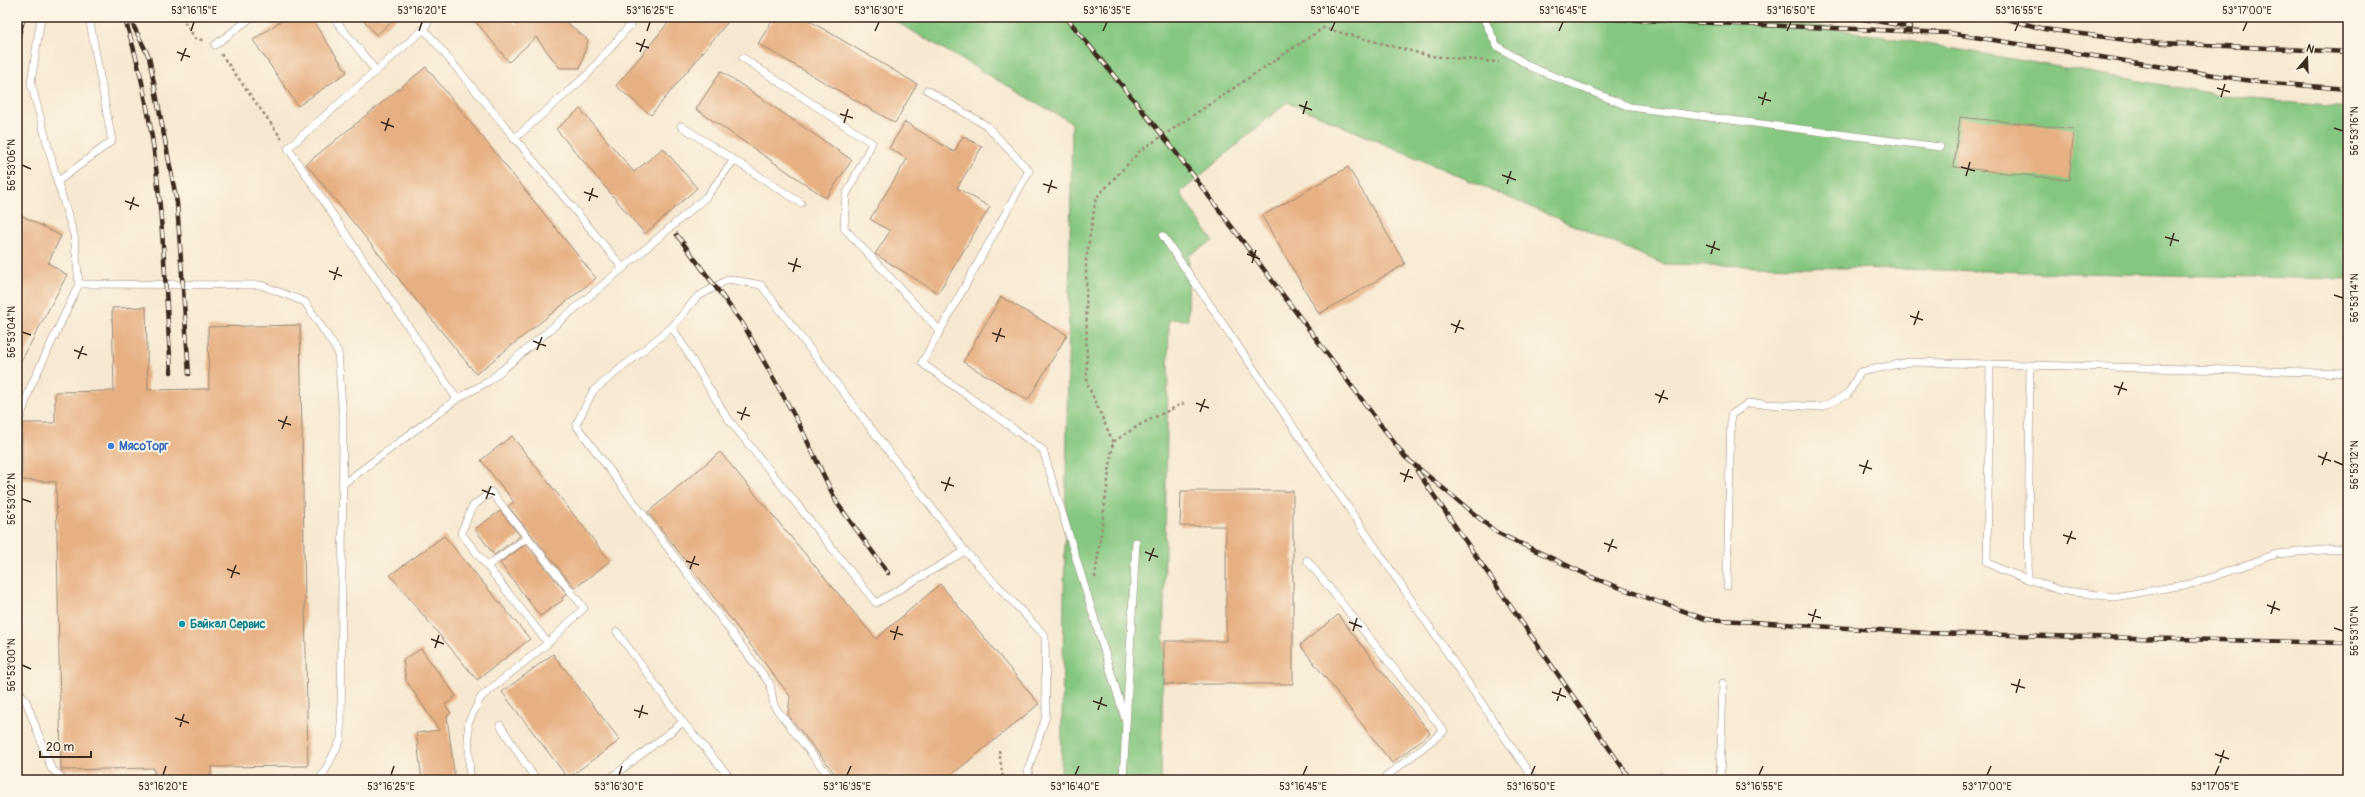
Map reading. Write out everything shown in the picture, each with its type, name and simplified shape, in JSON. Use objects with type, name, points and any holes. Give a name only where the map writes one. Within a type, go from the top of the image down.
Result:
[{"type":"lane","points":[[17,428],[30,388],[79,284],[74,235],[57,182],[31,83],[41,17]]},
{"type":"lane","points":[[57,182],[112,141],[89,17]]},
{"type":"lane","points":[[215,45],[252,17]]},
{"type":"lane","points":[[333,17],[376,71]]},
{"type":"lane","points":[[431,17],[424,29],[288,148],[457,399]]},
{"type":"lane","points":[[514,138],[587,75],[638,17]]},
{"type":"lane","points":[[1483,17],[1497,46],[1531,67],[1630,107],[1940,147]]},
{"type":"lane","points":[[424,29],[623,268]]},
{"type":"lane","points":[[743,58],[872,143],[846,195],[844,228],[940,331]]},
{"type":"lane","points":[[927,90],[987,126],[1029,171],[922,363],[1044,450],[1126,722]]},
{"type":"lane","points":[[681,126],[801,203]]},
{"type":"lane","points":[[343,484],[457,399],[489,381],[706,196],[734,160]]},
{"type":"lane","points":[[1163,236],[1534,780]]},
{"type":"lane","points":[[832,780],[774,706],[770,684],[576,425],[593,391],[672,326],[697,297],[729,279],[761,285],[965,551],[1045,636],[1046,716],[1028,770],[1030,780]]},
{"type":"lane","points":[[79,284],[261,285],[305,302],[338,352],[343,419],[341,739],[324,773],[318,780]]},
{"type":"lane","points":[[672,326],[726,416],[876,604],[965,551]]},
{"type":"lane","points":[[1727,586],[1731,415],[1748,402],[1822,406],[1848,394],[1860,372],[1909,362],[2348,374]]},
{"type":"lane","points":[[1990,364],[1987,562],[2002,570],[2059,590],[2114,597],[2196,583],[2276,554],[2348,548]]},
{"type":"lane","points":[[2028,579],[2030,366]]},
{"type":"lane","points":[[470,780],[468,723],[481,697],[548,642],[584,608],[491,492],[472,507],[461,533],[548,642]]},
{"type":"lane","points":[[487,566],[528,538]]},
{"type":"lane","points":[[1123,780],[1136,542]]},
{"type":"lane","points":[[1307,560],[1444,731],[1382,780]]},
{"type":"lane","points":[[617,632],[683,722],[732,780]]},
{"type":"lane","points":[[1720,780],[1723,684]]},
{"type":"lane","points":[[17,689],[26,701],[51,768],[64,780]]},
{"type":"lane","points":[[608,780],[683,722]]},
{"type":"lane","points":[[500,725],[536,780]]},
{"type":"path","points":[[181,17],[195,38],[215,45],[288,148]]},
{"type":"path","points":[[1094,586],[1113,442],[1087,383],[1086,260],[1096,198],[1140,151],[1323,28],[1430,56],[1501,62]]},
{"type":"path","points":[[1113,442],[1141,424],[1184,403]]},
{"type":"path","points":[[999,750],[1003,780]]},
{"type":"green space","points":[[888,17],[1769,17],[2233,97],[2348,108],[2348,279],[1663,264],[1287,102],[1180,193],[1213,241],[1189,255],[1188,320],[1169,319],[1161,780],[1061,780],[1072,123]]},
{"type":"building","points":[[287,17],[310,17],[347,72],[298,106],[253,40]]},
{"type":"building","points":[[361,17],[398,17],[376,35]]},
{"type":"building","points":[[472,17],[510,17],[516,25],[525,17],[560,17],[588,40],[580,68],[560,68],[536,37],[509,62]]},
{"type":"building","points":[[673,17],[732,17],[651,115],[616,86]]},
{"type":"building","points":[[774,17],[803,17],[917,84],[895,123],[758,44]]},
{"type":"building","points":[[426,67],[596,278],[476,374],[306,164]]},
{"type":"building","points":[[721,71],[852,160],[826,198],[696,109]]},
{"type":"building","points":[[580,109],[634,172],[663,148],[697,188],[645,234],[556,129]]},
{"type":"building","points":[[1960,117],[2074,129],[2069,180],[1954,167]]},
{"type":"building","points":[[905,122],[954,152],[963,136],[982,147],[957,188],[990,207],[938,293],[875,254],[890,231],[870,219],[907,159],[889,148]]},
{"type":"building","points":[[1348,167],[1405,264],[1319,314],[1262,216]]},
{"type":"building","points":[[17,213],[61,236],[48,263],[67,275],[17,369]]},
{"type":"building","points":[[1001,297],[1067,335],[1028,400],[963,362]]},
{"type":"building","name":"Байкал Сервис","points":[[146,307],[148,390],[209,389],[208,327],[300,325],[308,766],[211,767],[211,780],[154,780],[154,768],[61,770],[56,482],[22,480],[22,429],[24,423],[55,423],[55,392],[114,391],[112,308]]},
{"type":"building","points":[[512,436],[610,561],[575,588],[508,506],[514,502],[481,460]]},
{"type":"building","points":[[720,452],[876,639],[940,584],[1039,704],[945,780],[840,780],[788,715],[790,696],[648,512]]},
{"type":"building","points":[[1181,491],[1293,491],[1293,684],[1164,684],[1164,641],[1226,641],[1226,526],[1180,526]]},
{"type":"building","points":[[500,511],[520,536],[494,555],[475,529]]},
{"type":"building","points":[[444,536],[530,639],[477,680],[390,575]]},
{"type":"building","points":[[526,544],[567,594],[562,598],[563,600],[540,616],[500,563]]},
{"type":"building","points":[[1338,615],[1430,733],[1392,763],[1300,645]]},
{"type":"building","points":[[421,649],[456,696],[445,705],[451,713],[447,716],[455,780],[422,780],[416,733],[439,730],[406,680],[403,660]]},
{"type":"building","points":[[553,654],[620,740],[568,778],[502,692]]},
{"type":"railway","points":[[17,41],[24,17]]},
{"type":"railway","points":[[124,17],[137,59],[146,103],[159,193],[171,372]]},
{"type":"railway","points":[[129,17],[149,57],[177,203],[189,374]]},
{"type":"railway","points":[[1066,17],[1168,142],[1405,457],[1496,532],[1596,579],[1705,619],[1926,633],[2348,643]]},
{"type":"railway","points":[[1570,17],[1949,33],[2258,82],[2348,89]]},
{"type":"railway","points":[[1852,17],[1911,27]]},
{"type":"railway","points":[[2000,17],[2044,29],[2142,42],[2348,52]]},
{"type":"railway","points":[[677,235],[743,324],[799,424],[837,503],[888,573]]},
{"type":"railway","points":[[1417,471],[1631,780]]},
{"type":"place","name":"МясоТорг","points":[[111,446]]},
{"type":"place","name":"Байкал Сервис","points":[[182,624]]}]
